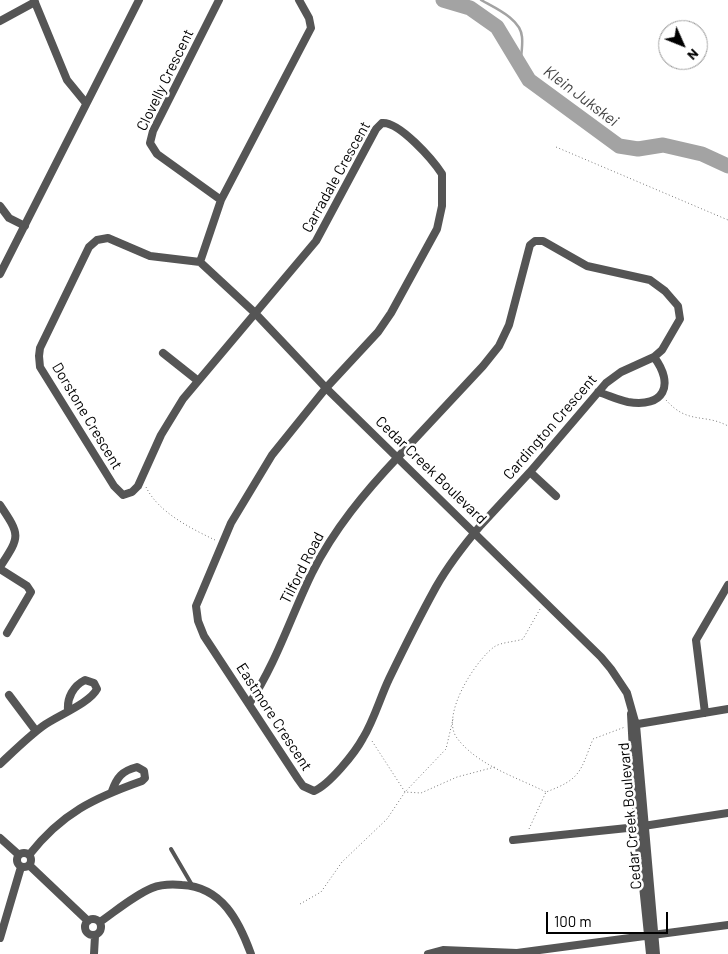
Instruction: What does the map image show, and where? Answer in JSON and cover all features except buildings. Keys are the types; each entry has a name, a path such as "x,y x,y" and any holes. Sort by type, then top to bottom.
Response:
{"street":[{"path":"0,274 138,0"},
{"name":"Clovelly Crescent","path":"219,0 153,131 150,143 157,154 221,200"},
{"path":"200,262 221,200 311,28 309,18 299,0"},
{"path":"0,21 34,1 66,80 85,102"},
{"name":"Carradale Crescent","path":"254,312 305,256 316,241 376,129 385,122 396,126 442,174 443,186 440,220 385,324 326,388"},
{"path":"0,206 9,218 25,226"},
{"name":"Dorstone Crescent","path":"200,262 150,256 115,240 97,240 89,247 40,348 39,362 43,372 114,486 126,495 136,489 172,415 254,312"},
{"name":"Cardington Crescent","path":"398,457 483,366 499,346 509,325 527,251 535,242 543,241 587,266 641,277 665,291 678,306 680,319 671,337 654,356 621,372 598,392 530,472 474,532"},
{"name":"Cedar Creek Boulevard","path":"200,262 254,312 326,388 544,600 601,657 620,681 631,707 633,725 651,936 650,954"},
{"path":"163,353 198,380"},
{"path":"598,392 628,402 651,400 662,395 665,390 666,379 654,356"},
{"name":"Eastmore Crescent","path":"326,388 264,466 244,500 222,543 200,594 197,612 204,636 298,779 308,789 314,791 325,784 357,747 435,588 454,556 474,532"},
{"name":"Tilford Road","path":"249,704 266,674 329,543 349,513 398,457"},
{"path":"530,472 556,496"},
{"path":"0,505 15,529 15,543 0,568 27,586 31,592 7,632"},
{"path":"705,713 696,640 728,585"},
{"path":"9,695 36,731"},
{"path":"633,725 728,709"},
{"path":"0,764 36,731 68,710"},
{"path":"29,854 48,833 72,813 112,791"},
{"path":"514,840 641,826 728,812"},
{"path":"0,838 19,855"},
{"path":"29,854 24,852 19,855 17,863 25,866 88,921"},
{"path":"0,938 25,866 31,860 29,854"},
{"path":"100,922 150,889 169,884 192,886 217,898 229,909 237,920 252,954"},
{"path":"88,921 94,919 100,922"},
{"path":"88,921 85,930 89,935 95,936 100,932 100,922"},
{"path":"428,954 443,950 517,953 728,925"},
{"path":"94,954 95,936"},
{"name":"Cedar Creek Boulevard","path":"651,936 656,954"}],"lane":[{"path":"172,849 192,886"}],"path":[{"path":"556,147 728,220"},
{"path":"662,395 674,409 688,417 720,422 728,426"},
{"path":"142,477 156,502 197,531 222,543"},
{"path":"300,904 321,892 342,862 387,818 405,792 446,749 461,690 479,663 495,646 523,640 544,600"},
{"path":"453,718 456,737 475,756 546,792"},
{"path":"524,839 546,792 568,784 580,772 592,739 633,725"},
{"path":"366,732 405,792"},
{"path":"405,792 421,793 457,777 496,767"}],"waterway":[{"name":"Klein Jukskei","path":"443,0 470,8 497,27 529,80 619,146 638,149 663,145 702,154 728,166"},
{"path":"481,0 512,19 521,31 520,66"}]}
